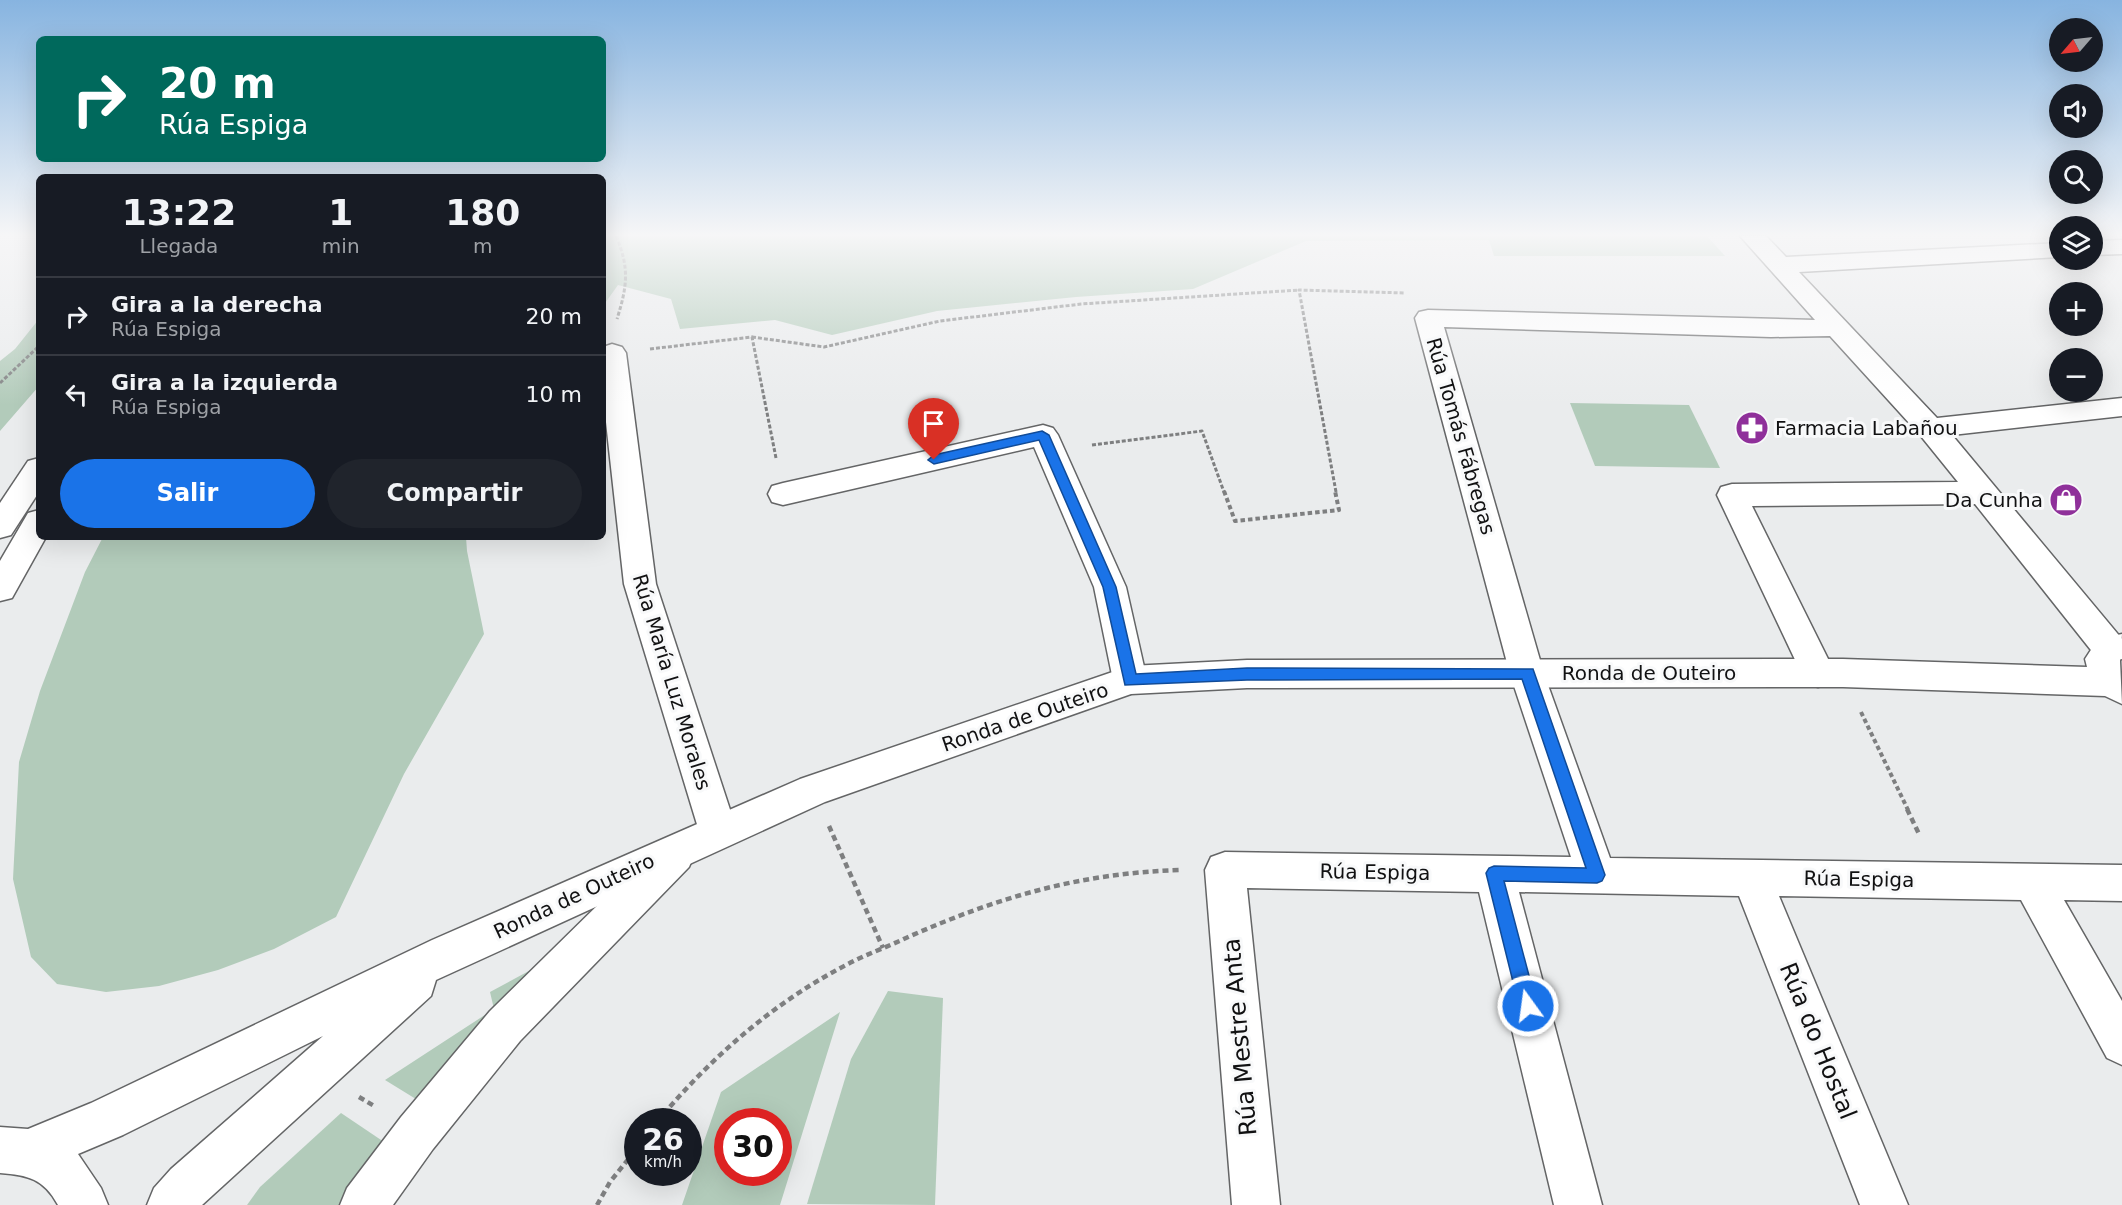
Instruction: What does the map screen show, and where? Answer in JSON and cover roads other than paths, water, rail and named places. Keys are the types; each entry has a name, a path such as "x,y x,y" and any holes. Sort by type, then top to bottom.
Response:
{"street":[{"path":"1806,292 1930,428 2117,667"},
{"name":"Rúa Tomás Fábregas","path":"1527,674 1428,318 1771,330 1839,328"},
{"name":"Rúa María Luz Morales","path":"612,353 640,584 700,839"},
{"path":"1930,428 2122,407"},
{"path":"783,494 1042,435 1110,587 1130,680"},
{"path":"0,527 36,473"},
{"path":"1830,673 1732,495 1983,493"},
{"path":"0,589 36,526"},
{"name":"Ronda de Outeiro","path":"14,1151 107,1119 447,954 813,790 1130,680 1247,674 1830,673 2117,667"},
{"path":"1527,674 1597,875"},
{"path":"364,1205 417,1133 505,1026 700,839"},
{"name":"Rúa Espiga","path":"1224,870 2122,883"},
{"name":"Rúa Mestre Anta","path":"1224,870 1256,1205"},
{"path":"1494,873 1578,1205"},
{"name":"Rúa do Hostal","path":"1751,877 1884,1205"},
{"path":"2032,882 2122,1043"},
{"name":"Ronda de Outeiro","path":"171,1205 188,1186 447,954"},
{"path":"14,1151 64,1172 84,1205"}],"place":[{"name":"Farmacia Labañou","path":"1752,428"},
{"name":"Da Cunha","path":"2066,500"}]}
